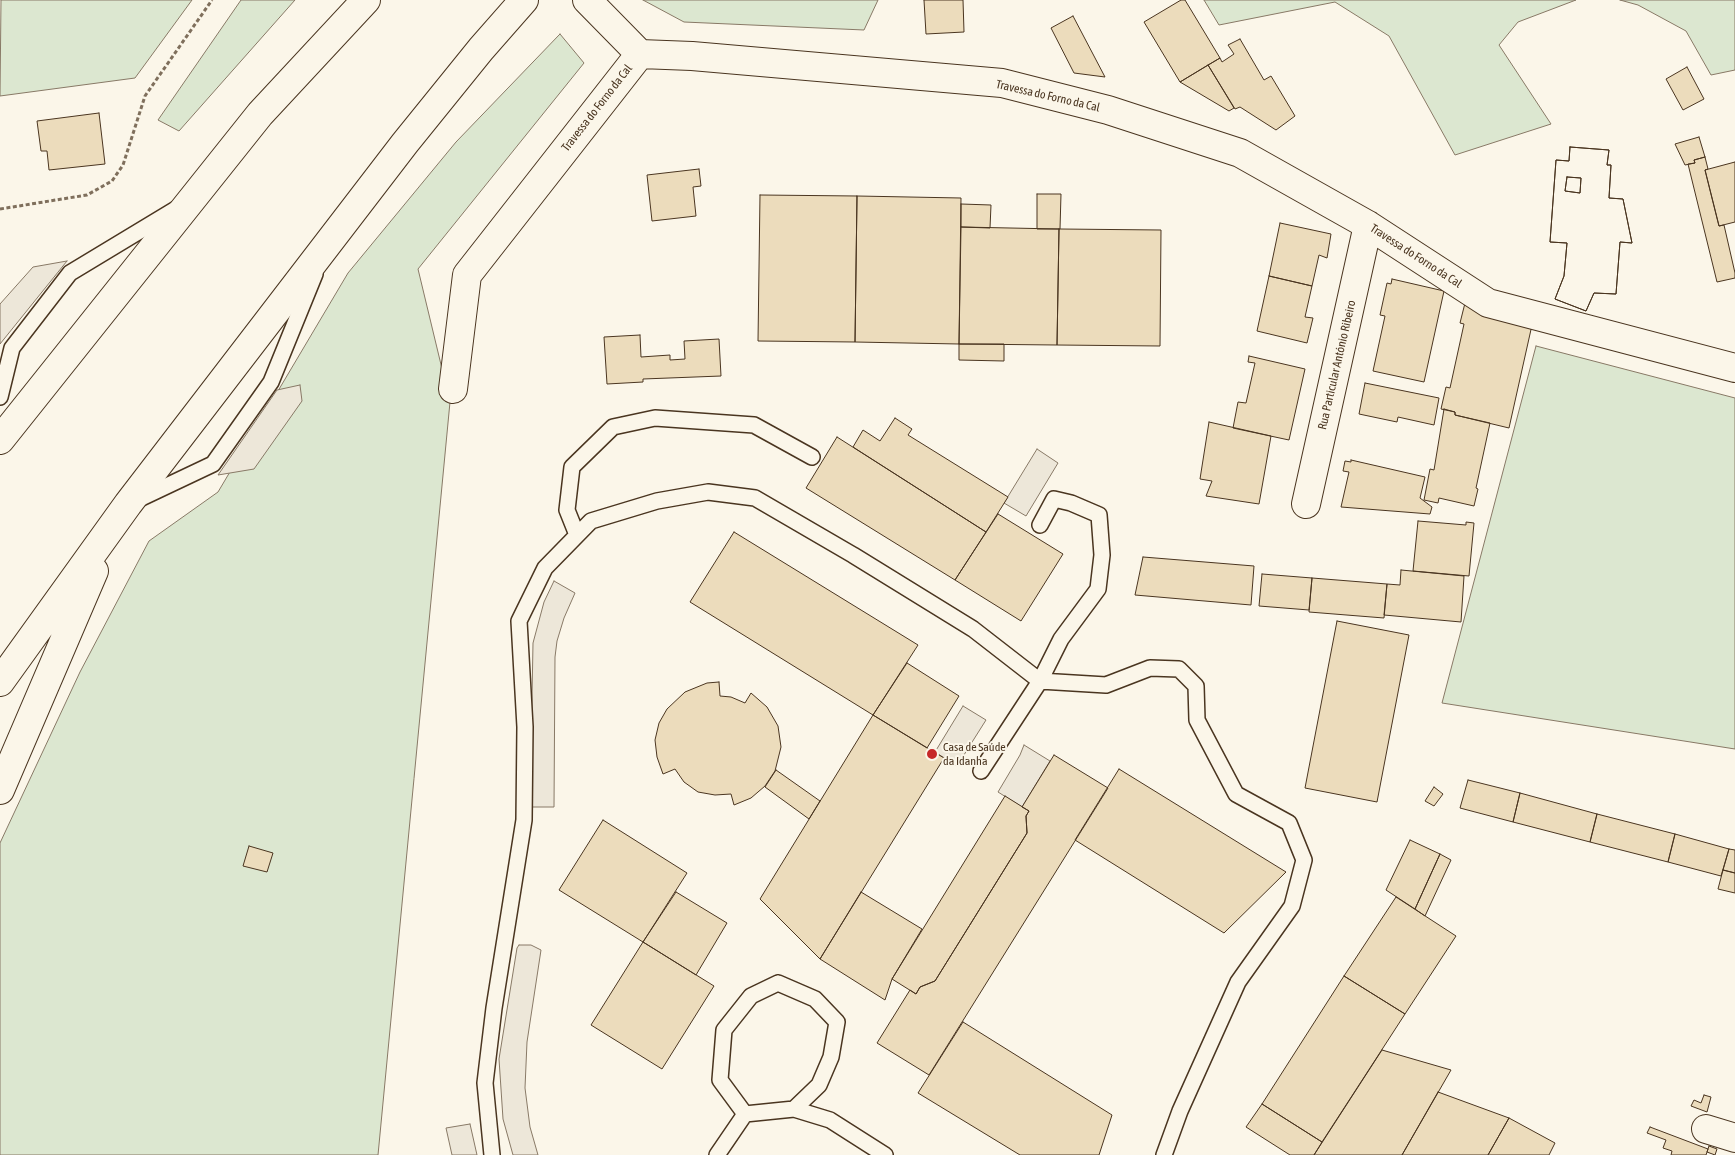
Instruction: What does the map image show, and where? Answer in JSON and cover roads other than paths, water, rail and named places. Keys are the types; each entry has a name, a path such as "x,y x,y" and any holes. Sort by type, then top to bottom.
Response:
{"main road":[{"path":"0,440 188,201 260,114 366,0"},
{"path":"0,682 121,514 405,143 480,49 524,0"},
{"path":"587,0 640,54"},
{"name":"Travessa do Forno da Cal","path":"453,389 467,276 640,54 692,56 1002,83 1108,110 1240,153 1368,225 1488,303 1735,368"},
{"name":"Rua Particular António Ribeiro","path":"1306,504 1368,225"},
{"path":"0,790 121,514"},
{"path":"1706,1129 1735,1138"}],"lane":[{"path":"0,397 12,348 70,273 188,201"},
{"path":"121,514 213,464 272,382 327,245"},
{"path":"577,535 567,510 572,467 613,427 655,418 754,425 812,457"},
{"path":"492,1155 486,1083 494,1008 524,820 525,727 519,621 544,568 591,521 657,501 708,492 755,498 853,555 973,629 1040,681 1106,685 1150,668 1179,668 1196,686 1197,720 1236,794 1289,823 1304,860 1292,906 1238,982 1180,1111 1164,1155"},
{"path":"981,771 1040,681 1061,639 1098,589 1102,555 1099,515 1071,503 1054,500 1040,525"},
{"path":"744,1114 720,1080 724,1030 751,996 778,984 815,999 836,1022 831,1057 819,1085 794,1109"},
{"path":"744,1114 794,1109 830,1120 886,1155"},
{"path":"717,1155 744,1114"}],"place":[{"name":"Casa de Saúde da Idanha","path":"932,754"}]}
